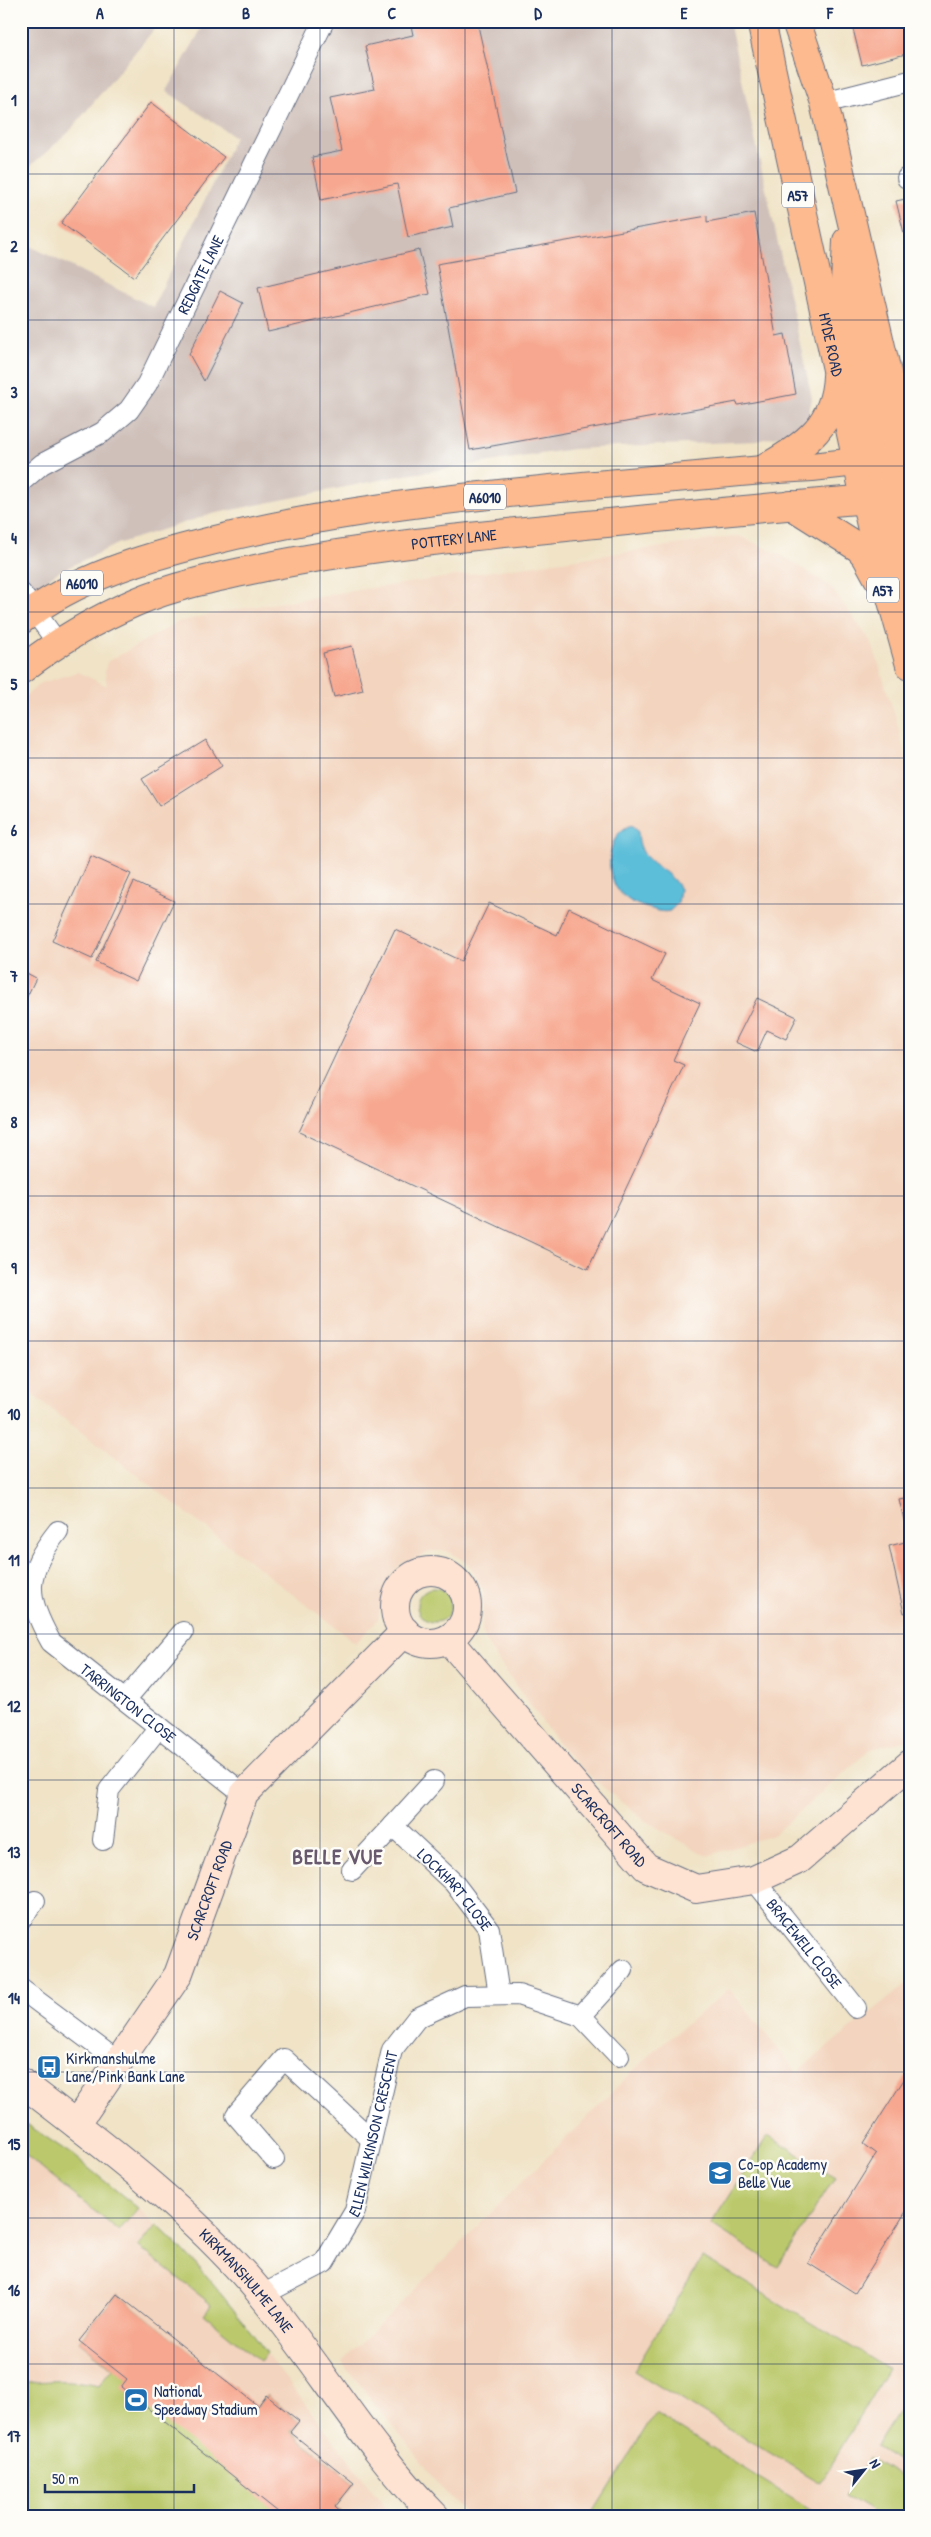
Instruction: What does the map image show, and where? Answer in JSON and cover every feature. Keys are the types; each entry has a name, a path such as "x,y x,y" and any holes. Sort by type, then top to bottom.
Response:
{"highway":[{"name":"HYDE ROAD","path":"761,21 837,369 893,461"},
{"name":"HYDE ROAD","path":"796,21 824,102 849,202 879,345 893,461 889,498 872,530 907,653"},
{"name":"A57","path":"849,202 845,283 893,461 896,466 891,480 889,498 910,583"},
{"name":"A57","path":"879,345 898,385 910,401"},
{"path":"762,470 791,454 819,430 833,401 837,369"},
{"name":"A6010","path":"25,608 48,600 117,567 226,537 323,516 412,504 762,470 893,461"},
{"name":"POTTERY LANE","path":"21,670 57,642 137,602 190,585 313,557 460,538 791,505 889,498"},
{"name":"A57","path":"791,505 831,528 866,556 882,587 907,653"}],"street":[{"name":"REDGATE LANE","path":"21,482 42,464 104,432 129,410 146,384 324,21"},
{"path":"824,102 910,81"},
{"path":"25,608 57,642"},
{"name":"TARRINGTON CLOSE","path":"58,1530 40,1554 27,1597 51,1642 244,1794"},
{"path":"432,1572 454,1579 466,1599 467,1611 464,1622 458,1632 448,1639 437,1643 425,1643 414,1639 398,1622 397,1598 402,1587 420,1573 432,1572"},
{"name":"SCARCROFT ROAD","path":"76,2124 120,2063 178,1975 244,1794 405,1631"},
{"path":"125,1700 183,1632"},
{"name":"SCARCROFT ROAD","path":"448,1639 646,1867 696,1889 754,1880 800,1859 910,1764"},
{"path":"102,1840 108,1790 159,1727"},
{"path":"352,1870 434,1781"},
{"name":"LOCKHART CLOSE","path":"393,1826 454,1884 489,1929 499,1995"},
{"name":"BRACEWELL CLOSE","path":"754,1880 856,2008"},
{"path":"21,1919 35,1901"},
{"path":"582,2016 623,1970"},
{"path":"21,1989 120,2063"},
{"name":"ELLEN WILKINSON CRESCENT","path":"262,2295 324,2262 355,2211 392,2050 417,2018 465,1996 518,1995 582,2016 619,2056"},
{"path":"274,2159 236,2115 284,2059 371,2139"},
{"name":"KIRKMANSHULME LANE","path":"21,2082 76,2124 202,2229 262,2295 390,2464 435,2516"}],"shaded area":[{"path":"21,21 161,21 68,133 21,174"},
{"path":"206,21 729,21 812,398 808,417 795,432 756,441 573,449 400,476 212,514 120,543 58,572 21,598 21,248 24,243 153,307 235,137 166,91"},
{"path":"739,536 783,556 830,586 872,643 896,719 910,777 910,1740 871,1749 773,1835 707,1856 644,1820 593,1779 563,1750 492,1652 482,1632 483,1590 470,1566 459,1557 446,1551 432,1551 400,1565 392,1573 384,1588 378,1619 356,1643 21,1386 21,700 41,683 78,672 107,686 105,671 107,662 178,622 227,611 352,591"},
{"name":"Co-op Academy Belle Vue","path":"910,1981 910,2516 467,2516 445,2492 342,2362 651,2053 729,1989 797,2072"},
{"path":"21,2120 71,2154 138,2208 196,2263 392,2516 21,2516"}],"green space":[{"path":"434,1588 441,1589 446,1593 450,1598 450,1612 446,1617 441,1621 434,1622 427,1621 422,1617 418,1612 417,1605 418,1598 422,1593 427,1589"},
{"path":"22,2121 71,2154 138,2208 119,2231 21,2152"},
{"path":"768,2135 835,2177 778,2267 711,2224"},
{"path":"157,2225 201,2271 267,2353 260,2361 204,2315 212,2305 138,2246"},
{"path":"703,2257 888,2369 820,2483 634,2371"},
{"name":"National Speedway Stadium","path":"117,2294 257,2406 266,2395 299,2421 291,2432 354,2483 335,2507 345,2516 21,2516 21,2384 60,2381 99,2385 112,2368 79,2341"},
{"path":"900,2409 910,2415 910,2468 876,2447"},
{"path":"655,2413 820,2516 591,2516"},
{"path":"869,2458 910,2483 910,2516 877,2516 845,2496"}],"water":[{"path":"632,825 638,830 639,842 647,858 674,880 680,889 678,903 670,911 659,911 635,904 621,894 614,882 611,873 610,853 617,836 624,829"}],"building":[{"path":"410,21 477,21 515,193 449,208 453,227 408,237 397,184 321,200 312,157 342,151 330,98 375,89 365,46 413,35"},
{"path":"851,21 910,21 910,53 862,65"},
{"path":"151,102 224,157 134,277 61,223"},
{"path":"910,198 910,231 904,233 896,201"},
{"path":"754,213 776,336 785,334 796,394 738,405 737,402 470,450 437,264 707,216 707,222"},
{"path":"419,250 430,294 268,332 258,288"},
{"path":"220,291 243,303 204,381 189,354"},
{"path":"352,646 363,690 334,697 323,653"},
{"path":"206,740 222,766 159,806 142,779"},
{"path":"91,856 131,874 92,959 52,941"},
{"path":"134,882 174,901 136,981 96,962"},
{"path":"489,903 557,935 569,908 665,954 652,980 700,1003 673,1060 684,1065 588,1269 299,1132 395,929 461,961"},
{"path":"21,970 36,978 21,1009"},
{"path":"757,998 797,1017 786,1039 767,1030 757,1052 735,1042"},
{"path":"910,1497 910,1611 904,1613 889,1546 909,1541 899,1499"},
{"path":"910,2070 910,2205 855,2293 808,2263 876,2154 863,2144"},
{"path":"117,2294 258,2406 266,2395 299,2421 290,2432 354,2483 335,2507 345,2516 283,2516 121,2387 127,2379 79,2341"}],"place":[{"name":"Kirkmanshulme Lane/Pink Bank Lane","path":"49,2067"},
{"name":"Co-op Academy Belle Vue","path":"720,2173"},
{"name":"National Speedway Stadium","path":"136,2400"}],"district":[{"name":"BELLE VUE","path":"338,1856"}]}
